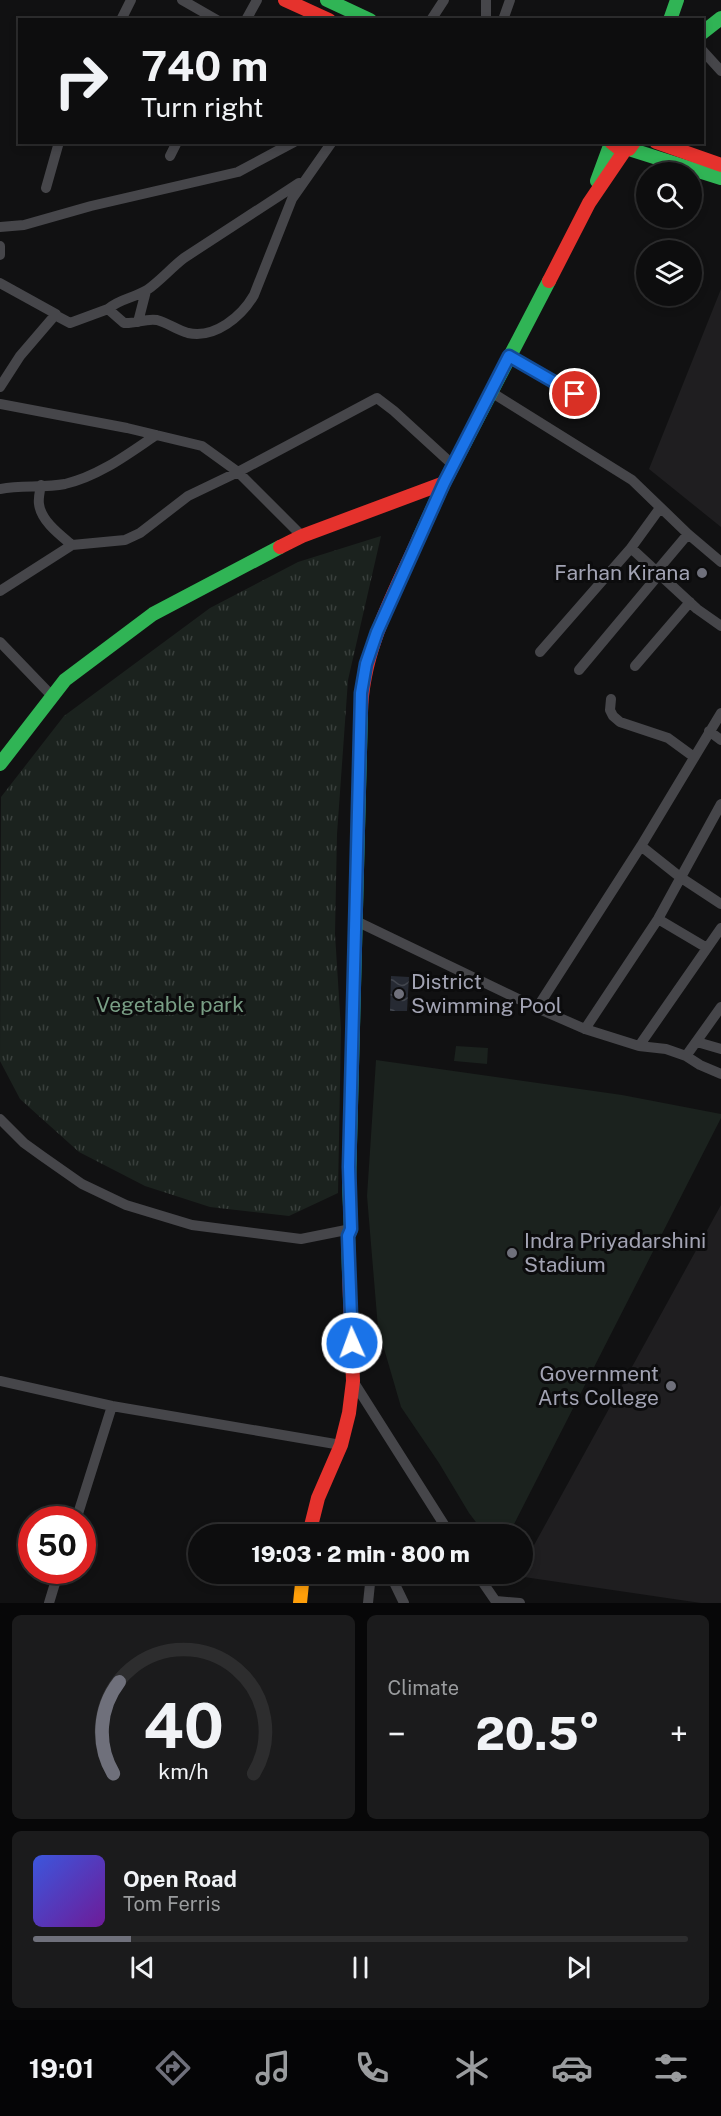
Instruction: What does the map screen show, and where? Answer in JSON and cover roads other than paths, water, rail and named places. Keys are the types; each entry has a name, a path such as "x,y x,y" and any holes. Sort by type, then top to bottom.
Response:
{"main road":[{"path":"285,0 325,18"},
{"path":"671,18 677,0"},
{"path":"335,1 366,18"},
{"path":"704,31 721,18"},
{"path":"312,1524 318,1498 341,1445 349,1413 353,1381 348,1236 351,1229 349,1184 361,693 366,664 377,632 444,483 588,204 611,144"},
{"path":"612,144 617,149 629,147 721,178"},
{"path":"662,144 721,165"},
{"path":"588,204 629,147"},
{"path":"0,764 65,680 153,614 302,536 444,483"},
{"path":"300,1603 302,1584"}],"street":[{"path":"122,18 131,0"},
{"path":"182,0 213,18"},
{"path":"247,18 257,0"},
{"path":"432,18 444,0"},
{"path":"486,0 486,18"},
{"path":"503,18 510,0"},
{"path":"193,18 197,9"},
{"path":"704,52 721,71"},
{"path":"46,188 58,144"},
{"path":"170,156 176,144"},
{"path":"0,227 24,225 91,206 238,172 290,144"},
{"path":"108,309 124,323 154,320 194,334 216,329 229,322 246,307 254,295 292,199 331,144"},
{"path":"0,283 70,323 108,309 120,300 146,291 184,258 305,179"},
{"path":"0,246 0,255"},
{"path":"138,322 146,291"},
{"path":"142,304 154,320"},
{"path":"0,387 20,356 55,315"},
{"path":"509,356 575,394"},
{"path":"491,392 632,480 721,562"},
{"path":"0,591 72,545 125,540 140,533 188,496 377,398 453,465"},
{"path":"0,404 63,414 202,446 238,472 302,536"},
{"path":"0,489 64,484 97,472 156,435"},
{"path":"41,485 39,503 41,513 50,525 72,545"},
{"path":"540,652 631,548 660,508"},
{"path":"579,670 656,578 656,572 688,534"},
{"path":"631,548 690,602 721,626"},
{"path":"635,666 690,602"},
{"path":"0,642 51,696"},
{"path":"611,699 610,710 620,722 668,738 694,757"},
{"path":"537,1008 641,846 721,713"},
{"path":"709,731 721,740"},
{"path":"585,1029 658,919 721,804"},
{"path":"641,846 680,878 721,904"},
{"path":"658,919 707,948"},
{"path":"356,921 585,1029 639,1046 666,1049 686,1056 721,1074"},
{"path":"639,1046 721,928"},
{"path":"686,1056 721,1007"},
{"path":"696,1042 721,1049"},
{"path":"0,1119 24,1143 82,1184 126,1205 192,1225 301,1239 351,1229"},
{"path":"0,1381 112,1406 341,1445"},
{"path":"353,1381 444,1524"},
{"path":"80,1506 112,1406"},
{"path":"49,1603 55,1584"},
{"path":"368,1603 370,1584"},
{"path":"395,1584 405,1603"},
{"path":"484,1584 496,1602 520,1603"}],"water":[{"name":"District Swimming Pool","path":"391,976 409,977 407,1011 390,1011"}],"place":[{"name":"Farhan Kirana","path":"702,573"},
{"name":"District Swimming Pool","path":"399,994"},
{"name":"Indra Priyadarshini Stadium","path":"512,1253"},
{"name":"Government Arts College","path":"671,1386"}],"park label":[{"name":"Vegetable park","path":"170,1005"}]}
